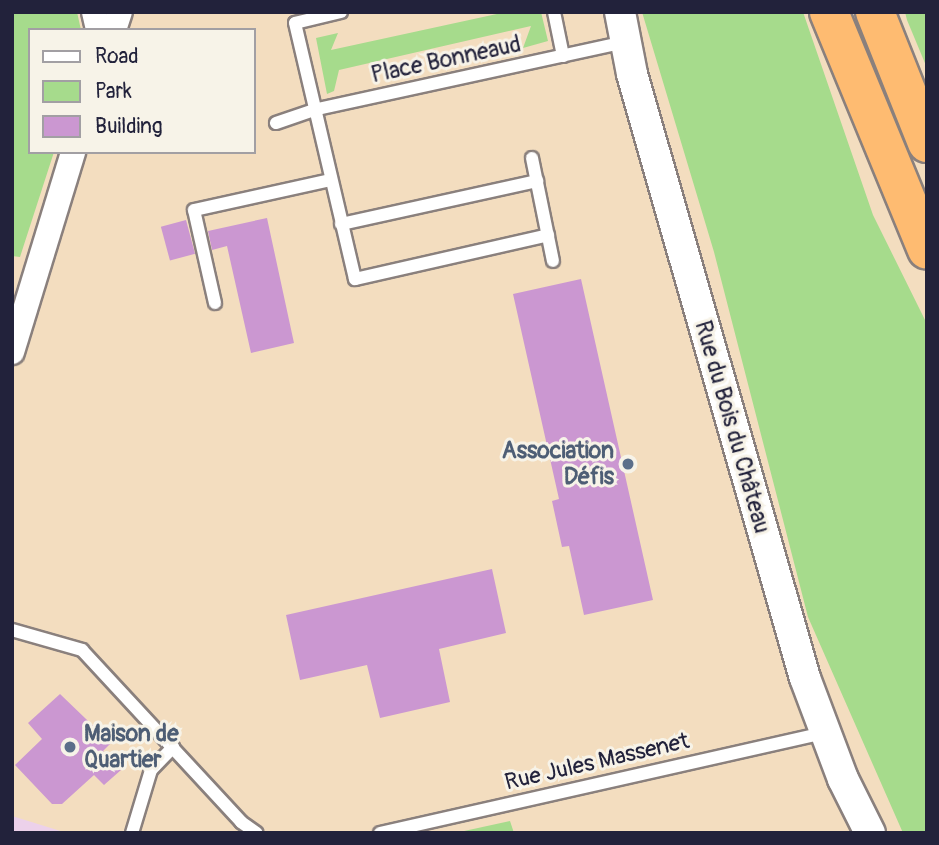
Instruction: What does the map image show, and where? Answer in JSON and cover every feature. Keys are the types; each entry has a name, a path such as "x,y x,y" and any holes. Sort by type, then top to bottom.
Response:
{"highway":[{"path":"829,12 927,250"},
{"path":"875,12 927,143"}],"street":[{"name":"Rue du Bois du Château","path":"620,12 706,337 823,733 870,833"},
{"path":"12,352 72,154"}],"lane":[{"path":"341,12 295,23 313,110 355,279 548,235"},
{"path":"554,12 563,56"},
{"name":"Place Bonneaud","path":"276,124 313,110 626,42"},
{"path":"532,158 553,261"},
{"path":"215,303 194,210 330,180"},
{"path":"341,224 537,181"},
{"path":"12,630 82,650 241,822 257,833"},
{"name":"Rue Jules Massenet","path":"380,833 823,733"},
{"path":"132,833 151,770 173,747"}],"shaded area":[{"path":"12,816 67,833 12,833"}],"green space":[{"path":"12,12 77,12 81,28 28,28 28,154 53,154 20,257 12,256"},
{"path":"506,12 541,12 548,41 523,48 531,26 339,70 334,91 327,94 316,38 338,33 331,50"},
{"path":"642,12 803,12 873,215 927,324 927,833 903,833 808,617 714,252"},
{"path":"905,12 927,12 927,68 907,20"},
{"path":"510,821 514,833 455,833"}],"building":[{"path":"267,218 294,343 251,353 227,246 212,250 208,231"},
{"path":"186,220 195,254 170,261 161,227"},
{"path":"581,279 653,600 584,615 569,546 562,547 552,501 559,499 513,294"},
{"path":"492,569 506,633 439,649 450,702 380,718 367,665 300,680 286,615"},
{"name":"Maison de Quartier","path":"60,694 111,743 103,751 121,770 104,785 94,775 62,804 52,804 15,765 42,739 28,723"}],"place":[{"name":"Association Défis","path":"628,464"},
{"name":"Maison de Quartier","path":"70,747"}]}
